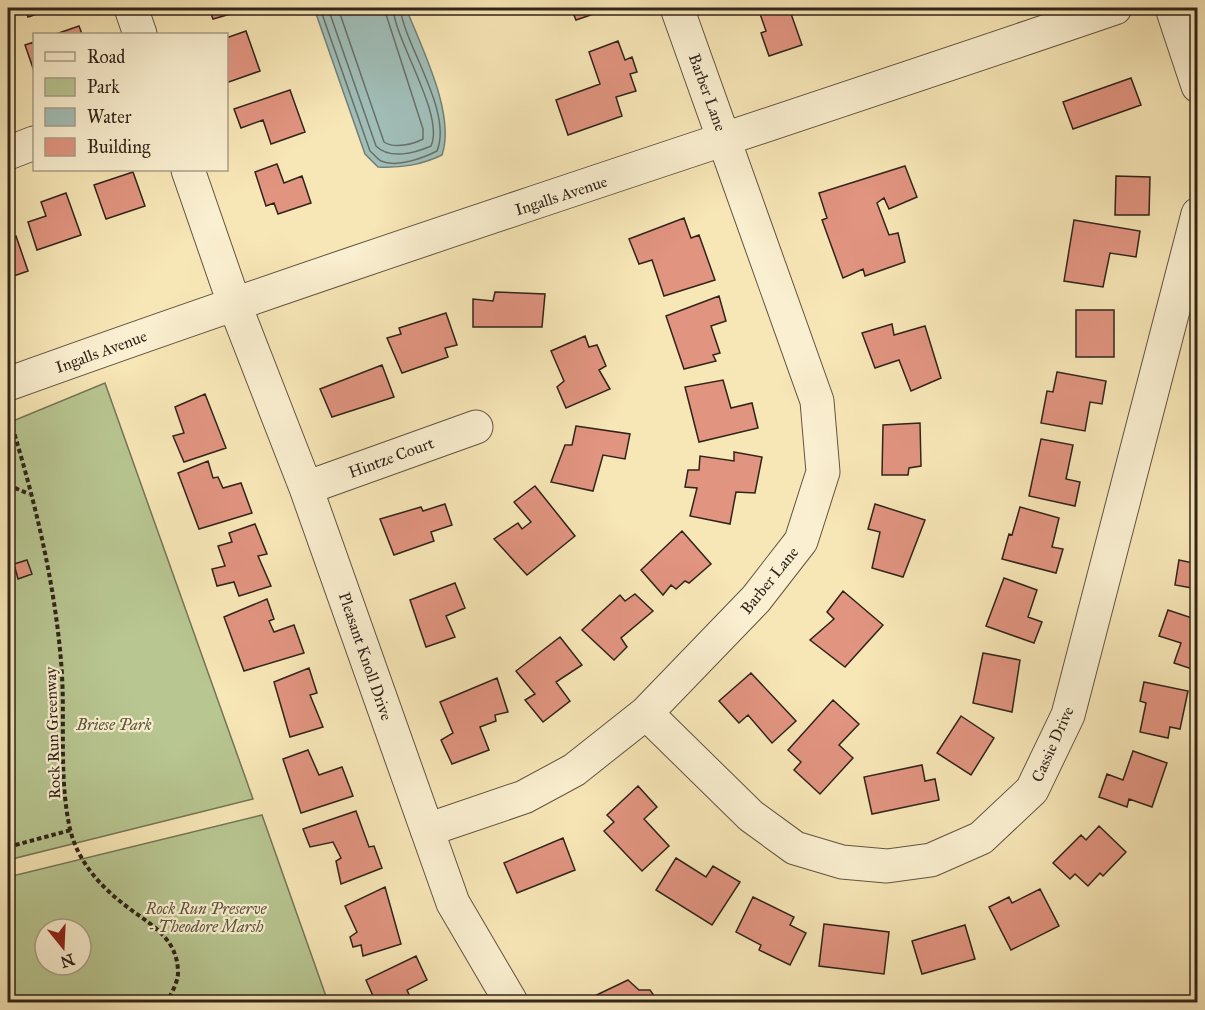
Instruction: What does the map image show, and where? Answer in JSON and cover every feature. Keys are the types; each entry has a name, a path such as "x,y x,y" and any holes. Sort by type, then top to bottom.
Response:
{"street":[{"path":"131,8 140,33"},
{"name":"Barber Lane","path":"427,830 524,797 574,770 646,713 756,599 801,541 823,472 817,401 677,8"},
{"name":"Ingalls Avenue","path":"8,384 234,303 726,141 1115,8"},
{"path":"1172,8 1197,86"},
{"path":"8,153 33,143"},
{"name":"Pleasant Knoll Drive","path":"188,171 234,303 306,488 453,903 511,1002"},
{"name":"Cassie Drive","path":"646,713 751,816 795,848 842,862 887,866 931,860 981,838 1032,790 1068,715 1197,214"},
{"name":"Hintze Court","path":"306,488 476,427"}],"path":[{"name":"Rock Run Greenway","path":"8,413 46,560 58,628 71,830 86,867 120,902 167,938 176,953 178,975 167,1002"},
{"path":"8,484 30,494"},
{"path":"8,847 71,830"}],"green space":[{"name":"Briese Park","path":"105,383 253,799 8,860 8,423"},
{"name":"Rock Run Preserve - Theodore Marsh","path":"262,815 328,1002 8,1002 8,877"}],"water":[{"path":"314,8 406,8 428,61 441,101 445,139 442,155 403,166 378,167 365,154"}],"building":[{"path":"25,8 55,8 28,17"},
{"path":"209,8 243,8 244,10 213,19"},
{"path":"571,8 611,8 576,20"},
{"path":"758,8 789,8 802,45 769,56 761,33 766,31"},
{"path":"79,26 82,33 59,33"},
{"path":"246,31 260,71 228,82 228,37"},
{"path":"618,41 625,60 632,57 637,72 630,74 636,91 616,97 622,116 568,135 556,100 600,84 589,52"},
{"path":"33,42 33,68 25,45"},
{"path":"1131,78 1141,105 1073,129 1063,102"},
{"path":"290,90 305,132 271,144 263,120 241,128 234,109"},
{"path":"277,164 284,183 302,176 311,203 278,214 274,203 266,206 255,172"},
{"path":"905,166 917,197 889,209 884,198 877,203 889,235 898,233 905,262 865,276 863,269 843,278 822,220 827,218 819,193"},
{"path":"133,172 145,206 106,219 94,185"},
{"path":"1116,176 1150,177 1149,215 1115,215"},
{"path":"66,193 81,235 37,250 28,222 46,216 41,202"},
{"path":"684,218 691,238 699,235 715,280 664,296 652,260 639,264 629,239"},
{"path":"1074,220 1140,231 1136,257 1110,253 1103,287 1064,281"},
{"path":"16,236 28,271 8,278 8,240"},
{"path":"495,292 545,294 542,327 473,327 473,299 493,301"},
{"path":"719,296 726,321 711,326 720,353 713,355 716,361 684,369 666,316"},
{"path":"1076,310 1114,310 1114,357 1076,357"},
{"path":"446,313 457,345 445,348 448,357 402,373 387,338 401,334 399,328"},
{"path":"892,324 894,335 925,326 941,378 911,391 899,360 875,368 862,333"},
{"path":"585,336 589,347 597,345 606,366 599,370 610,389 566,408 557,387 564,381 551,351"},
{"path":"382,365 394,397 332,417 320,389"},
{"path":"1057,372 1106,381 1102,404 1090,402 1085,431 1041,423 1047,391 1053,392"},
{"path":"723,380 731,408 752,403 758,428 699,442 685,387"},
{"path":"205,394 226,448 184,462 173,436 184,433 175,407"},
{"path":"920,423 921,466 909,468 908,475 882,475 883,425"},
{"path":"576,426 630,434 625,459 603,455 593,491 551,482 565,445 572,445"},
{"path":"1041,439 1073,445 1066,479 1080,482 1075,506 1029,496"},
{"path":"734,452 762,457 755,493 736,492 730,524 690,516 697,488 685,487 688,470 699,470 700,456 734,461"},
{"path":"208,461 213,478 218,477 223,488 241,483 252,513 199,529 178,473"},
{"path":"535,486 575,536 527,575 494,539 518,523 522,529 531,522 514,502"},
{"path":"445,504 452,525 431,532 434,541 394,555 380,519 421,507 423,511"},
{"path":"875,504 925,520 903,577 872,568 880,532 868,529"},
{"path":"1020,507 1059,518 1052,547 1063,549 1056,573 1002,559"},
{"path":"255,524 267,554 258,556 271,586 239,596 234,582 217,586 212,569 225,566 218,546 232,542 229,533"},
{"path":"682,531 711,564 689,583 685,581 676,589 671,585 663,595 641,570"},
{"path":"27,560 32,574 18,579 14,564"},
{"path":"1179,560 1198,564 1198,589 1175,585"},
{"path":"1004,578 1037,590 1028,617 1042,622 1034,643 986,626"},
{"path":"455,583 465,608 446,616 455,637 426,647 410,600"},
{"path":"843,591 883,625 845,667 810,640 834,619 827,612"},
{"path":"635,594 653,611 621,638 627,647 614,660 582,630 620,595 625,601"},
{"path":"267,599 274,619 269,621 274,632 294,625 304,653 244,671 224,617"},
{"path":"1168,610 1198,620 1198,671 1174,663 1181,643 1159,636"},
{"path":"560,637 582,665 556,682 570,701 543,722 525,700 535,694 516,671"},
{"path":"983,653 1020,660 1012,712 973,703"},
{"path":"309,668 317,693 310,695 323,727 290,737 274,682"},
{"path":"751,673 796,721 772,743 748,715 739,723 719,701"},
{"path":"497,678 508,712 495,715 496,721 480,727 489,750 452,764 441,740 453,733 440,702"},
{"path":"1144,682 1188,691 1180,729 1170,727 1168,738 1140,732 1146,703 1140,701"},
{"path":"833,700 859,724 839,745 853,758 820,794 794,770 801,762 788,750"},
{"path":"961,716 994,738 971,775 937,753"},
{"path":"308,750 319,775 342,767 353,796 301,813 283,759"},
{"path":"1133,751 1167,763 1152,807 1129,799 1127,807 1099,797 1107,774 1123,780"},
{"path":"922,765 925,781 935,779 939,800 872,814 864,777"},
{"path":"638,786 657,807 644,819 669,846 642,871 604,831 614,822 607,815"},
{"path":"356,811 369,847 374,846 382,868 341,884 336,861 341,858 333,842 310,847 303,829"},
{"path":"1099,826 1126,852 1103,876 1100,873 1088,886 1075,874 1070,879 1053,863 1081,835 1086,840"},
{"path":"563,838 575,870 517,893 504,863"},
{"path":"676,858 706,877 713,866 740,882 712,925 656,890"},
{"path":"385,887 401,944 363,956 361,945 353,947 350,937 357,932 345,906"},
{"path":"1040,889 1059,926 1011,950 989,907 1009,897 1012,903"},
{"path":"753,897 794,917 790,925 806,933 790,965 759,950 761,945 736,932"},
{"path":"824,924 889,932 884,974 819,966"},
{"path":"965,925 975,959 922,974 912,941"},
{"path":"416,956 427,980 407,990 412,1001 423,997 426,1002 366,1002 365,1000 373,996 366,980"},
{"path":"628,980 639,990 650,990 655,997 652,1002 582,1002"}]}
